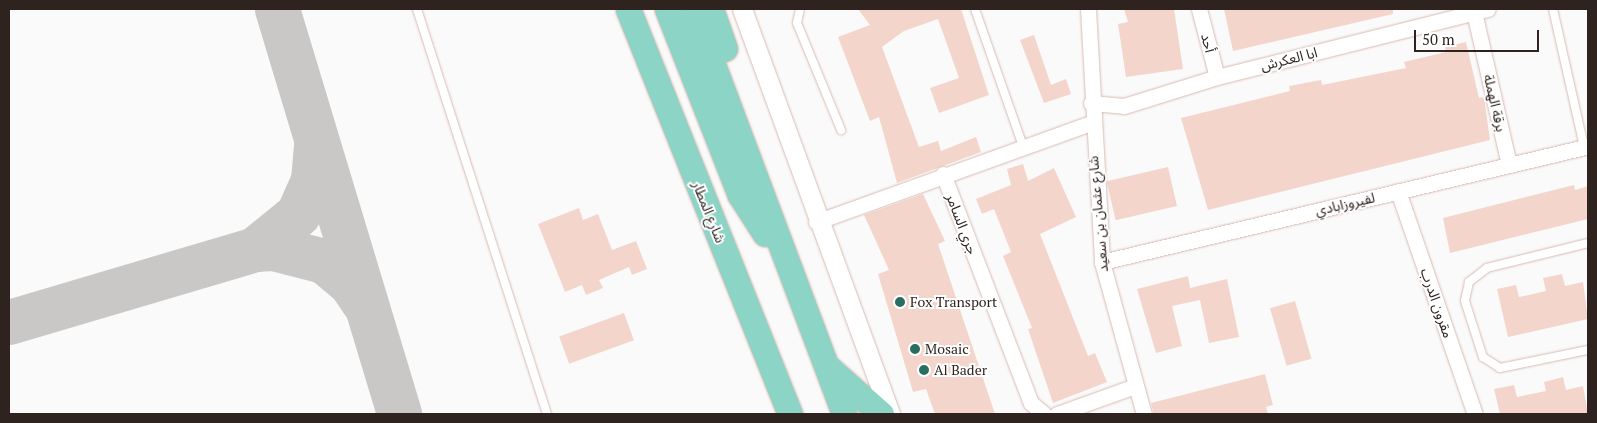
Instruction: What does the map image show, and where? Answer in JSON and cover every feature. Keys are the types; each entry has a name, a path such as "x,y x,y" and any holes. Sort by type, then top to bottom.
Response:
{"highway":[{"name":"شارع المطار","path":"628,9 790,414"},
{"path":"667,9 740,195 791,276"},
{"path":"692,9 791,276 828,367 844,414"},
{"path":"711,9 726,52 726,101"},
{"path":"828,367 881,414"}],"street":[{"path":"742,9 816,222 890,414"},
{"name":"شارع عثمان بن سعيد","path":"1088,9 1091,123 1102,262 1144,414"},
{"name":"أحد","path":"1199,9 1217,77"},
{"name":"ابا العكرش","path":"1091,103 1124,106 1217,77 1481,11"},
{"name":"برقة الهملة","path":"1481,11 1510,165"},
{"path":"816,222 943,174 1091,123"},
{"name":"لفيروزابادي","path":"1102,262 1586,146"},
{"name":"جري السامر","path":"943,174 1032,403 1044,414"},
{"name":"مقرون الدرب","path":"1398,191 1475,414"},
{"path":"1057,414 1135,386"}],"lane":[{"path":"418,9 547,414"},
{"path":"800,9 795,15 797,23 841,130"},
{"path":"975,9 1024,146"},
{"path":"1553,9 1586,146"},
{"path":"1588,243 1487,268 1469,282 1465,301 1483,357 1500,368 1588,350"}],"building":[{"path":"858,9 961,9 989,95 939,113 930,88 959,78 938,19 904,31 882,47 919,147 938,141 941,151 976,137 981,152 897,183 879,117 870,121 838,37 870,25"},
{"path":"1124,9 1174,9 1183,69 1126,77 1118,24 1128,22"},
{"path":"1224,9 1393,9 1393,14 1233,51"},
{"path":"1034,35 1051,85 1066,79 1071,94 1044,103 1020,40"},
{"path":"1466,42 1479,98 1484,97 1490,140 1208,210 1181,118 1290,91 1289,86 1321,80 1322,85 1406,68 1404,62 1446,52 1445,47"},
{"path":"1023,164 1028,181 1054,168 1076,217 1040,234 1088,356 1095,353 1107,382 1053,403 1028,329 1032,328 1003,256 1011,252 994,209 982,214 976,199 1011,185 1007,169"},
{"path":"1168,167 1177,206 1116,220 1107,181"},
{"path":"1574,185 1575,190 1588,186 1588,219 1450,253 1443,218"},
{"path":"923,194 945,241 938,244 995,414 935,414 926,389 913,392 878,274 889,270 864,215"},
{"path":"579,208 583,220 598,214 612,250 636,241 647,269 632,275 629,267 599,280 603,288 586,295 582,285 565,292 538,224"},
{"path":"1562,274 1565,286 1583,282 1588,319 1508,337 1497,289 1516,285 1519,297 1546,291 1543,278"},
{"path":"1188,276 1190,288 1227,279 1239,337 1209,343 1200,300 1172,306 1182,346 1156,353 1137,289"},
{"path":"1295,301 1312,359 1287,366 1270,308"},
{"path":"624,313 634,340 569,364 559,337"},
{"path":"1265,374 1273,405 1266,407 1268,414 1154,414 1151,403"},
{"path":"1563,377 1566,390 1583,386 1588,414 1500,414 1494,389 1514,385 1517,397 1546,391 1544,382"}],"taxiway":[{"path":"277,9 399,414"},
{"path":"255,249 298,214 313,180 316,145"},
{"path":"9,322 255,249 273,248 324,261 351,284 363,302"}],"place":[{"name":"Fox Transport","path":"900,302"},
{"name":"Mosaic","path":"915,349"},
{"name":"Al Bader","path":"924,370"}]}
